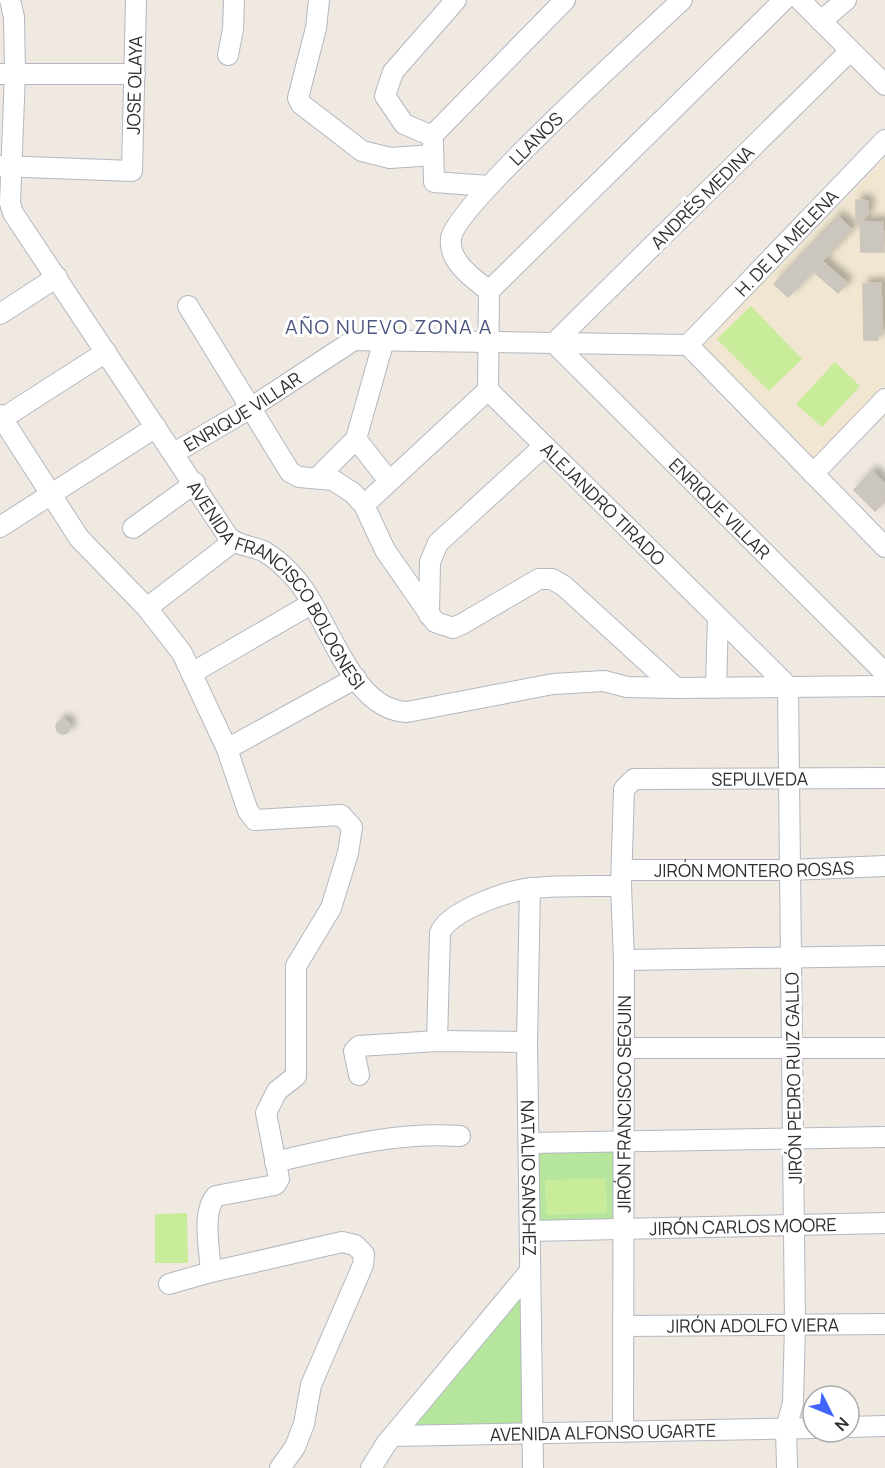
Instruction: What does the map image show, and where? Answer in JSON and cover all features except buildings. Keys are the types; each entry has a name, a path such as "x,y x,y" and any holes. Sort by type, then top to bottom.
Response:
{"street":[{"name":"JOSE OLAYA","path":"6,166 132,171 136,0"},
{"path":"228,55 233,29 234,0"},
{"path":"319,0 316,28 298,98 301,104 362,151 390,158 433,146 565,0"},
{"path":"433,146 404,124 385,96 393,72 456,0"},
{"path":"364,505 488,390 489,291 784,0"},
{"path":"800,0 885,85"},
{"path":"821,21 846,0"},
{"name":"LLANOS","path":"489,291 459,265 452,253 451,239 456,225 489,186 680,1"},
{"name":"AVENIDA FRANCISCO BOLOGNESI","path":"8,5 6,166 13,213 234,542 263,551 294,576 356,678 375,701 395,711 407,712 553,684 604,681 627,687 676,688 885,686"},
{"name":"ANDRÉS MEDINA","path":"554,343 850,51"},
{"path":"7,73 135,74"},
{"name":"H. DE LA MELENA","path":"688,345 885,140"},
{"path":"433,146 433,180 435,183 489,186"},
{"path":"0,314 57,277"},
{"path":"188,306 249,409 291,472 298,477 317,478 342,484 364,505 385,550 435,622 453,628 539,579 552,579 564,586 676,688"},
{"name":"ENRIQUE VILLAR","path":"174,453 249,409 354,340 688,345"},
{"path":"317,478 356,439 384,340"},
{"name":"ENRIQUE VILLAR","path":"554,343 885,673"},
{"path":"688,345 813,474 881,536"},
{"path":"105,352 1,418 79,538 165,629 192,673 227,749 248,811 255,820 341,815 352,827 348,853 331,908 296,966 298,1069 296,1076 277,1091 266,1113 279,1179 275,1185 216,1196 211,1202 208,1232 211,1272"},
{"name":"ALEJANDRO TIRADO","path":"488,390 543,447 788,686"},
{"path":"813,474 885,399"},
{"path":"0,527 156,427"},
{"path":"356,439 389,480"},
{"path":"429,615 430,562 438,543 543,447"},
{"path":"133,528 195,483"},
{"path":"147,608 234,542"},
{"path":"192,673 311,604"},
{"path":"717,687 718,617"},
{"path":"227,749 356,678"},
{"name":"JIRÓN PEDRO RUIZ GALLO","path":"787,1468 786,1428 793,1403 795,1324 788,686"},
{"name":"SEPULVEDA","path":"634,779 885,778"},
{"name":"JIRÓN FRANCISCO SEGUIN","path":"623,1432 624,960 622,878 624,789 634,779"},
{"name":"JIRÓN MONTERO ROSAS","path":"437,1041 443,927 456,915 530,888 622,878 885,866"},
{"name":"NATALIO SANCHEZ","path":"530,888 527,1042 533,1468"},
{"path":"624,960 885,956"},
{"path":"359,1075 354,1051 359,1046 437,1041 527,1042"},
{"path":"624,1048 885,1048"},
{"path":"275,1162 371,1141 430,1134 460,1136"},
{"path":"529,1143 885,1137"},
{"name":"JIRÓN CARLOS MOORE","path":"530,1231 885,1222"},
{"path":"169,1284 342,1242 355,1245 364,1254 363,1265 311,1385 304,1424 295,1447 280,1468"},
{"path":"370,1468 390,1440 530,1271"},
{"name":"JIRÓN ADOLFO VIERA","path":"623,1326 885,1324"},
{"path":"861,1427 885,1426"},
{"name":"AVENIDA ALFONSO UGARTE","path":"390,1440 532,1433 801,1428"},
{"path":"387,1468 390,1440"}],"shaded area":[{"path":"885,159 885,388 815,464 699,346"}],"green space":[{"path":"751,306 802,359 769,391 717,339"},
{"path":"835,362 860,386 822,427 796,404"},
{"path":"535,1149 617,1149 616,1222 535,1222"},
{"path":"606,1178 607,1213 546,1215 545,1180"},
{"path":"187,1213 188,1263 155,1263 155,1214"},
{"path":"520,1295 524,1424 410,1426"}],"district":[{"name":"AÑO NUEVO ZONA A","path":"389,326"}]}
